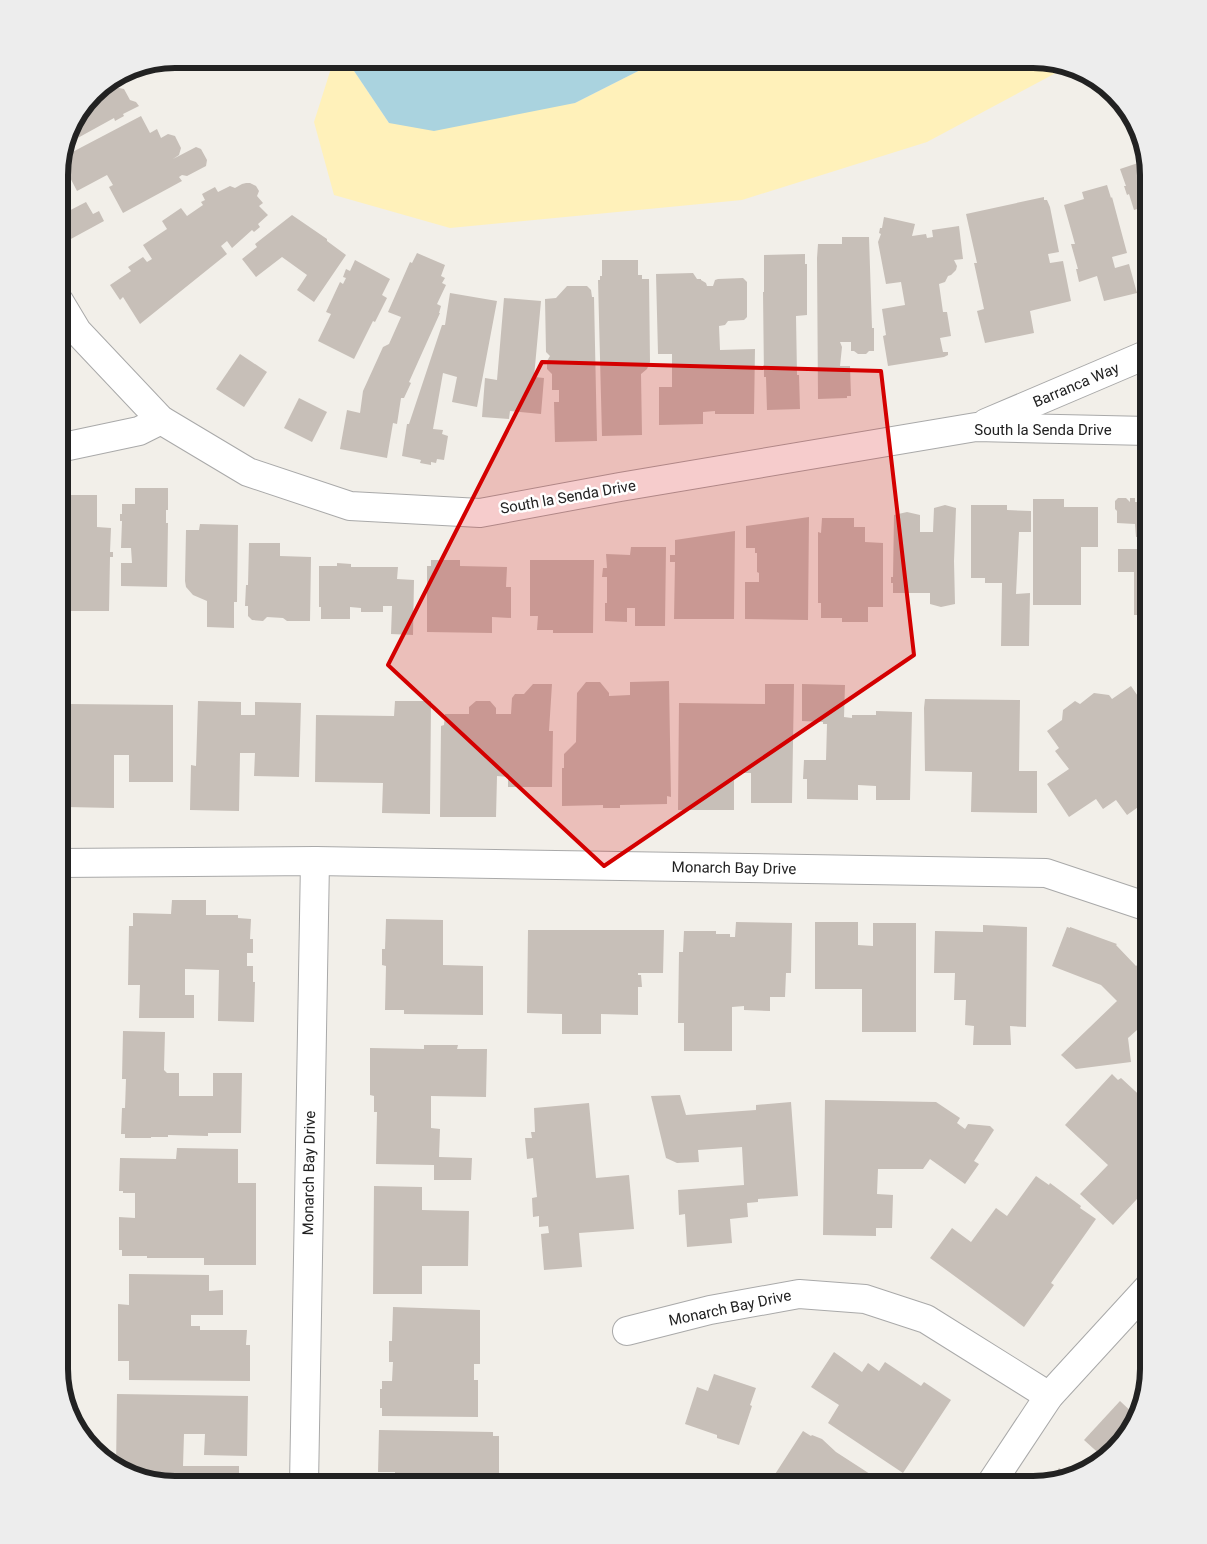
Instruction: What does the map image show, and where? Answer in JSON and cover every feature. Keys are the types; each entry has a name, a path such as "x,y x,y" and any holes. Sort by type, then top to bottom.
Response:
{"street":[{"name":"South la Senda Drive","path":"68,316 77,331 161,420 248,472 350,506 480,513 620,487 976,427 1140,431"},
{"name":"Barranca Way","path":"976,427 1140,357"},
{"path":"68,446 139,431 161,420"},
{"name":"Monarch Bay Drive","path":"304,1476 315,861"},
{"name":"Monarch Bay Drive","path":"68,863 315,861 1046,874 1140,903"},
{"name":"Monarch Bay Drive","path":"627,1331 710,1310 798,1294 865,1299 926,1319 1049,1396"},
{"path":"996,1476 1049,1396 1140,1297"}],"highlighted area":[{"path":"542,362 881,371 914,655 604,866 388,665"}],"sand":[{"path":"331,67 352,67 389,123 575,103 645,68 1046,68 1060,71 927,142 742,200 450,228 334,195 314,122"}],"water":[{"path":"352,67 645,68 575,103 434,131 389,123"}],"building":[{"path":"114,87 124,89 130,100 136,102 139,106 123,114 124,116 115,121 114,118 74,140 82,121 90,109"},
{"path":"141,116 150,133 157,129 161,138 168,134 175,136 181,148 179,155 173,159 196,147 201,149 207,160 206,166 187,176 182,175 179,177 182,181 123,213 109,187 113,185 107,175 77,191 68,174 70,153"},
{"path":"1139,163 1140,208 1134,210 1129,194 1127,195 1120,169"},
{"path":"246,183 256,186 259,191 257,196 263,203 259,206 268,215 258,224 260,227 254,232 252,230 232,248 227,241 221,246 227,254 140,324 123,297 120,300 110,285 131,271 128,267 143,257 147,262 152,259 143,245 167,229 162,221 181,208 187,216 203,205 201,202 205,200 202,194 215,187 218,192 230,186 235,188"},
{"path":"1107,185 1127,253 1112,257 1115,268 1129,264 1137,293 1104,301 1097,276 1079,282 1076,269 1078,269 1071,244 1075,244 1064,205 1084,199 1082,192"},
{"path":"1044,197 1044,200 1047,200 1050,207 1059,252 1048,254 1050,263 1063,261 1071,301 1030,311 1034,333 985,343 977,311 984,309 974,263 977,263 966,214"},
{"path":"86,202 93,214 99,211 104,221 69,240 68,211"},
{"path":"292,215 327,239 327,241 346,255 314,302 297,290 307,275 282,257 256,277 242,259 257,247 255,244"},
{"path":"884,217 915,224 912,236 926,234 927,238 933,237 932,230 959,226 963,259 954,260 957,266 956,270 948,276 945,282 939,284 943,312 947,312 951,336 940,338 943,352 948,352 948,355 944,357 888,366 883,336 886,335 882,309 905,305 901,282 886,284 878,242"},
{"path":"842,237 869,237 874,351 858,354 851,351 851,342 840,342 842,347 840,366 850,366 851,396 847,396 847,398 818,399 818,244 842,244"},
{"path":"417,253 445,265 441,276 445,278 442,283 446,285 437,304 441,306 440,313 409,382 411,383 404,398 401,398 397,424 393,423 387,458 340,449 347,410 360,413 363,391 383,347 389,344 401,317 388,312 410,262 412,263"},
{"path":"805,254 805,264 807,264 807,315 796,316 797,375 799,375 800,409 767,410 766,377 764,377 764,255"},
{"path":"355,260 390,279 382,295 387,298 354,359 318,341 331,314 326,312 340,282 343,284 346,278 343,277 346,269 350,271"},
{"path":"602,260 638,260 638,275 642,275 642,279 649,279 650,362 647,369 641,374 642,435 602,436 598,280 602,276"},
{"path":"693,273 697,279 701,279 707,286 713,286 715,280 718,279 743,278 747,282 747,317 744,320 728,321 725,325 719,326 720,350 755,349 754,414 715,414 715,411 703,412 703,424 659,425 659,387 672,387 672,354 658,354 656,274"},
{"path":"567,286 587,286 591,290 592,297 594,297 597,441 555,442 554,402 559,402 559,390 552,390 552,374 547,369 547,361 550,356 546,352 545,299 556,298"},
{"path":"450,293 497,301 477,407 452,402 457,377 443,373 433,429 443,430 442,434 448,436 444,460 437,459 436,463 431,462 431,465 420,463 421,460 402,456 407,424 409,424 442,325 445,325"},
{"path":"504,298 541,301 534,377 544,378 541,414 510,411 509,419 482,417 485,378 497,380"},
{"path":"240,354 267,372 244,407 216,389"},
{"path":"299,398 327,412 312,442 284,428"},
{"path":"135,488 168,488 168,510 166,510 166,523 168,523 167,587 121,586 121,563 132,563 131,548 121,548 122,521 120,521 120,514 122,514 122,504 135,504"},
{"path":"68,495 97,495 97,527 111,528 110,552 113,552 113,557 110,557 109,611 68,611"},
{"path":"1118,498 1126,498 1130,502 1130,498 1135,498 1135,502 1140,502 1140,537 1136,537 1135,524 1117,523 1115,501"},
{"path":"1033,499 1064,499 1064,507 1098,507 1098,547 1081,547 1081,605 1033,605"},
{"path":"945,505 956,508 955,604 941,607 930,604 930,593 893,593 891,577 893,577 894,515 907,512 920,515 920,532 933,532 934,508"},
{"path":"971,505 1007,505 1007,510 1031,511 1031,532 1019,532 1016,594 1030,593 1029,646 1001,646 1002,583 985,583 985,578 971,578"},
{"path":"809,517 808,620 745,619 745,582 759,582 757,553 755,553 755,548 746,548 746,526"},
{"path":"822,518 854,518 854,527 865,527 865,542 883,543 883,607 868,607 868,622 842,622 842,618 821,618 821,603 818,603 818,532 821,533"},
{"path":"200,524 238,525 237,602 234,602 234,628 207,627 207,601 193,595 186,587 186,530 199,530"},
{"path":"735,531 734,619 674,619 675,562 670,562 670,555 675,555 675,540"},
{"path":"249,543 280,543 280,556 311,557 310,621 287,621 283,618 267,617 263,621 252,620 248,616 248,606 245,606 246,585 248,585"},
{"path":"631,547 666,547 665,626 635,626 635,608 627,608 627,622 605,621 607,577 602,577 603,568 607,568 606,554 630,555"},
{"path":"1118,549 1140,549 1140,615 1134,615 1134,572 1118,572"},
{"path":"431,560 460,560 460,566 507,567 506,587 511,587 511,618 492,617 492,633 427,632 427,566 431,566"},
{"path":"530,560 594,560 593,633 553,633 553,630 537,630 538,616 530,616"},
{"path":"337,563 351,564 351,567 398,567 397,579 414,580 413,635 391,634 392,606 383,606 383,612 361,612 361,608 350,607 350,619 321,619 321,607 319,607 319,566 337,566"},
{"path":"669,681 671,797 667,796 667,804 620,805 620,808 603,808 603,805 562,806 564,754 576,742 577,693 586,682 600,682 609,693 609,696 630,695 630,682"},
{"path":"533,684 552,684 549,731 553,731 552,787 508,787 508,777 497,776 496,817 440,817 441,726 444,725 445,714 469,714 469,707 476,701 490,701 496,708 496,714 511,714 512,698 515,694 524,694"},
{"path":"765,684 794,684 792,803 751,803 751,773 741,773 741,775 734,775 734,810 678,810 679,703 765,704"},
{"path":"802,684 845,685 844,717 876,715 876,711 912,712 910,800 876,800 876,786 858,785 858,800 807,799 807,779 803,779 804,760 826,760 827,724 823,724 823,722 802,721"},
{"path":"1131,686 1140,699 1140,806 1127,815 1116,800 1103,809 1096,799 1069,817 1047,784 1069,769 1055,751 1059,748 1047,731 1062,720 1063,710 1075,701 1080,704 1094,693 1109,695 1112,699"},
{"path":"925,699 1020,700 1019,771 1037,771 1037,813 971,812 972,772 925,771"},
{"path":"198,701 241,702 241,715 255,715 255,702 301,703 299,777 254,776 255,753 240,753 239,811 190,810 191,765 196,766"},
{"path":"395,701 431,701 430,814 382,813 383,783 315,782 316,715 394,716"},
{"path":"68,704 173,705 173,782 129,782 129,755 114,755 114,808 68,807"},
{"path":"172,900 206,900 206,915 238,915 238,918 251,919 250,939 253,939 253,953 247,953 247,966 253,966 253,982 255,982 254,1022 218,1021 219,970 185,969 185,995 194,995 194,1018 139,1018 140,985 128,985 129,926 133,926 133,913 171,914"},
{"path":"386,919 443,920 443,965 483,966 483,1015 404,1014 404,1010 385,1010 386,966 382,965 382,949 385,949"},
{"path":"736,922 792,923 791,973 786,973 785,997 770,997 770,1011 744,1010 744,1006 732,1007 732,1051 684,1051 684,1023 678,1023 679,952 683,952 684,931 716,931 716,934 730,934 730,937 735,937"},
{"path":"815,922 858,922 858,945 873,946 873,923 916,923 916,1032 862,1032 862,989 815,989"},
{"path":"983,925 1027,927 1026,1027 1010,1026 1011,1045 973,1045 974,1026 965,1025 966,1000 954,1000 955,973 934,973 935,931 983,932"},
{"path":"1067,927 1117,944 1136,966 1140,963 1140,1033 1137,1030 1128,1038 1131,1062 1076,1069 1061,1055 1117,1001 1101,985 1052,966"},
{"path":"528,930 664,930 663,973 638,973 638,975 641,975 642,987 638,987 638,1015 601,1014 601,1034 562,1034 562,1014 527,1013"},
{"path":"123,1031 165,1032 164,1070 167,1073 179,1073 179,1096 213,1096 213,1073 242,1073 241,1133 208,1133 208,1136 168,1135 168,1137 125,1138 125,1134 121,1134 122,1108 125,1108 126,1079 122,1079"},
{"path":"424,1045 458,1045 457,1049 487,1049 486,1097 431,1096 431,1128 440,1129 439,1157 472,1158 471,1180 434,1180 434,1165 376,1164 377,1112 374,1112 374,1096 370,1095 370,1048 424,1049"},
{"path":"1112,1074 1118,1080 1121,1078 1140,1096 1140,1115 1138,1117 1140,1119 1140,1196 1113,1225 1080,1194 1108,1165 1065,1125"},
{"path":"680,1095 686,1115 756,1110 756,1105 791,1102 798,1196 758,1199 758,1202 747,1203 748,1217 730,1219 732,1243 687,1247 685,1214 679,1215 678,1190 744,1185 742,1147 698,1150 699,1162 677,1163 666,1158 651,1096"},
{"path":"825,1100 936,1102 960,1118 957,1123 965,1129 968,1124 990,1126 994,1130 974,1161 979,1164 965,1184 930,1159 923,1169 878,1169 877,1194 893,1195 892,1228 876,1228 876,1236 823,1235"},
{"path":"589,1103 596,1178 629,1175 634,1229 579,1233 582,1267 544,1270 541,1234 549,1233 548,1226 539,1227 539,1216 533,1217 532,1198 537,1197 533,1158 527,1159 525,1138 532,1138 531,1132 535,1132 534,1108"},
{"path":"177,1148 238,1149 238,1183 256,1183 256,1265 204,1265 204,1258 122,1256 122,1250 119,1250 119,1217 135,1218 135,1193 119,1191 120,1158 176,1159"},
{"path":"1036,1176 1049,1185 1050,1183 1096,1219 1051,1283 1054,1285 1024,1327 930,1258 952,1228 971,1242 996,1208 1007,1216"},
{"path":"374,1186 422,1187 422,1210 469,1211 468,1266 422,1266 422,1294 373,1294"},
{"path":"68,1252 71,1252 68,1264"},
{"path":"129,1274 209,1275 209,1291 223,1290 223,1315 191,1315 191,1326 200,1326 200,1330 247,1330 246,1345 250,1345 250,1381 129,1380 129,1361 118,1361 118,1304 129,1305"},
{"path":"393,1307 480,1310 480,1364 474,1364 474,1380 478,1380 478,1417 382,1416 380,1389 382,1389 382,1381 392,1381 393,1362 389,1362 389,1341 392,1341"},
{"path":"834,1352 862,1372 868,1363 879,1371 885,1362 921,1386 924,1382 951,1400 903,1473 828,1423 839,1405 811,1387"},
{"path":"714,1374 756,1388 739,1445 685,1424 697,1387 708,1391"},
{"path":"117,1394 248,1396 247,1456 204,1455 205,1434 184,1434 183,1466 239,1466 239,1476 168,1476 140,1471 116,1459"},
{"path":"1120,1401 1131,1411 1117,1435 1099,1453 1084,1440"},
{"path":"379,1430 493,1432 493,1436 499,1436 499,1476 395,1476 395,1472 378,1472"},
{"path":"803,1431 811,1436 822,1439 836,1452 873,1476 774,1476"},
{"path":"1059,1468 1064,1471 1060,1473 1055,1474"}]}
